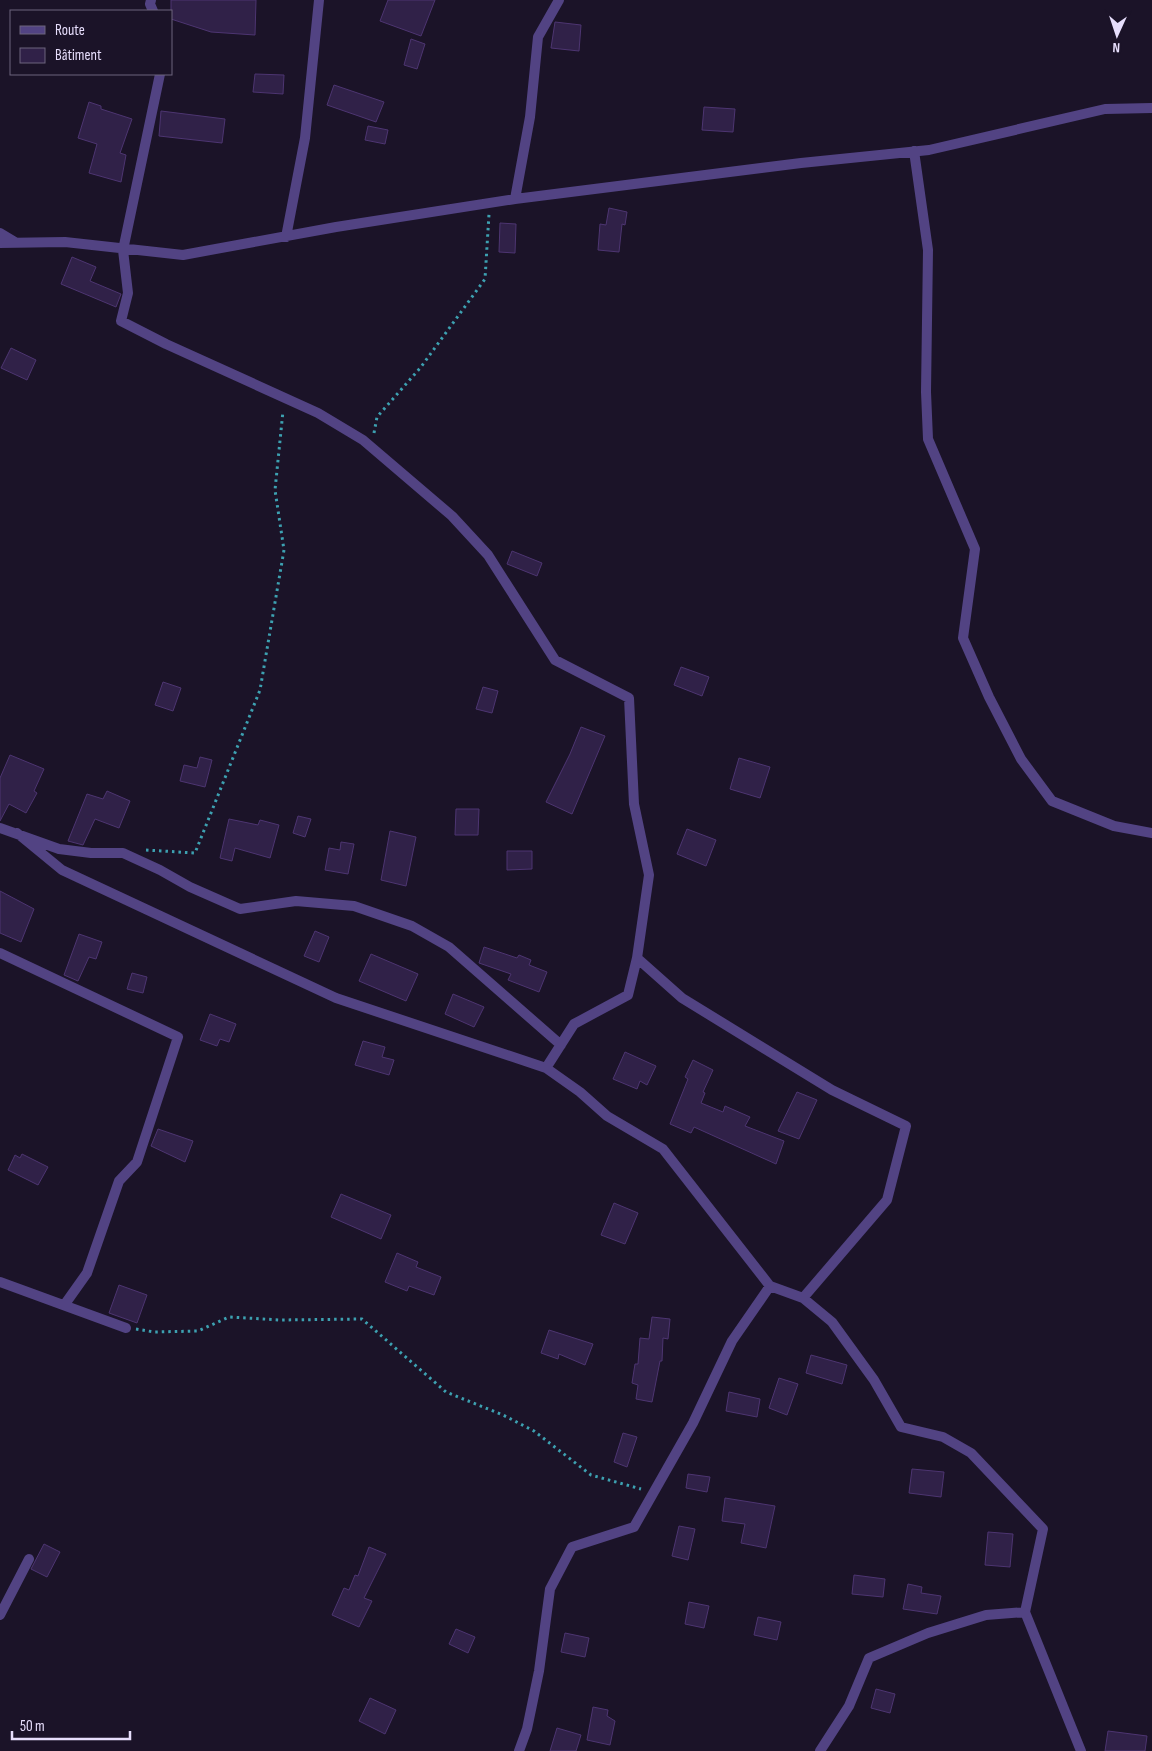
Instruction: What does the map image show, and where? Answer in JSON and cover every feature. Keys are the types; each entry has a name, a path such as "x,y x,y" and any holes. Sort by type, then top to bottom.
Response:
{"street":[{"path":"286,237 305,138 319,0"},
{"path":"516,199 530,117 538,37 559,0"},
{"path":"160,75 123,250 128,292 121,321 166,344 318,413 371,447 452,516 488,555 555,660 629,698 634,804 649,875 637,958 628,996 574,1024 546,1068"},
{"path":"0,243 64,242 123,250 183,255 516,199 801,163 929,150 1106,109 1152,108"},
{"path":"914,151 928,250 926,392 928,439 975,549 963,638 989,697 1021,758 1052,801 1114,826 1152,833"},
{"path":"0,233 14,242"},
{"path":"0,828 59,849 91,853 123,853 240,909 296,901 354,906 412,926 449,947 561,1045"},
{"path":"17,833 62,870 336,998 546,1068 580,1092 607,1116 663,1149 770,1286 803,1298 832,1322 874,1380 901,1427 943,1437 971,1453 1043,1529 1025,1612 1081,1751"},
{"path":"0,953 178,1037 137,1162 119,1180 87,1273 65,1304"},
{"path":"637,958 682,998 832,1090 906,1126 887,1200 803,1298"},
{"path":"0,1282 65,1304 126,1328"},
{"path":"519,1751 526,1730 539,1671 550,1589 572,1547 634,1527 693,1423 732,1341 770,1286"},
{"path":"0,1615 29,1559"},
{"path":"820,1751 849,1706 869,1658 928,1634 986,1615 1025,1612"}],"path":[{"path":"371,447 377,417 421,368 485,279 489,204"},
{"path":"123,853 155,849 194,853 260,690 284,550 275,490 285,398"},
{"path":"126,1328 154,1332 198,1331 229,1317 280,1320 362,1319 446,1392 503,1414 534,1431 591,1475 654,1492"}],"building":[{"path":"171,0 256,0 255,35 211,32 172,19"},
{"path":"388,0 435,0 421,36 380,21"},
{"path":"555,22 581,25 579,51 551,48"},
{"path":"411,39 425,44 417,69 404,65"},
{"path":"255,74 284,75 283,94 253,92"},
{"path":"334,85 384,102 376,122 327,105"},
{"path":"89,102 101,106 101,109 132,119 120,153 126,155 121,182 89,173 97,144 78,138"},
{"path":"704,107 735,109 733,132 702,130"},
{"path":"161,111 225,119 222,143 159,136"},
{"path":"368,126 388,130 385,144 365,140"},
{"path":"609,208 627,212 625,225 622,224 619,252 598,250 600,224 606,225"},
{"path":"500,223 516,224 515,253 499,252"},
{"path":"72,257 96,267 90,281 121,294 116,307 61,284"},
{"path":"11,348 36,360 27,380 1,368"},
{"path":"512,551 542,563 537,576 507,564"},
{"path":"681,667 709,677 702,696 674,685"},
{"path":"163,682 181,688 173,711 155,705"},
{"path":"483,687 498,691 492,713 476,709"},
{"path":"581,727 605,736 572,814 546,802"},
{"path":"10,755 44,769 34,791 37,793 26,813 9,804 0,821 0,778"},
{"path":"200,757 212,760 205,787 180,781 184,765 197,768"},
{"path":"739,758 770,767 760,798 730,789"},
{"path":"107,791 130,801 119,828 95,819 83,845 68,841 87,794 103,799"},
{"path":"456,809 479,809 478,835 455,835"},
{"path":"298,816 311,819 305,837 293,833"},
{"path":"229,819 258,825 260,820 279,825 270,858 235,848 232,861 220,858"},
{"path":"687,829 716,840 706,866 677,854"},
{"path":"390,831 416,837 406,886 381,880"},
{"path":"341,842 354,844 348,874 325,870 329,848 340,850"},
{"path":"507,851 532,851 532,869 507,870"},
{"path":"0,891 34,909 21,942 0,933"},
{"path":"315,931 329,937 319,962 304,956"},
{"path":"79,934 102,942 96,959 89,957 78,981 64,975"},
{"path":"484,947 517,958 519,955 531,960 529,965 547,972 539,992 508,980 511,974 479,963"},
{"path":"371,954 418,974 406,1001 359,981"},
{"path":"132,973 147,977 143,993 127,989"},
{"path":"453,994 484,1007 474,1027 445,1014"},
{"path":"210,1014 236,1024 229,1042 220,1039 217,1046 200,1040"},
{"path":"363,1041 385,1047 382,1057 394,1060 389,1075 355,1065"},
{"path":"625,1052 656,1066 647,1085 640,1081 637,1089 613,1079"},
{"path":"693,1060 713,1070 703,1092 705,1093 701,1103 723,1112 725,1106 750,1117 745,1126 784,1141 776,1164 694,1127 691,1133 670,1124 688,1079 685,1077"},
{"path":"797,1092 817,1100 799,1139 778,1131"},
{"path":"158,1129 193,1141 185,1162 151,1146"},
{"path":"22,1154 48,1167 38,1185 8,1170 15,1155 20,1158"},
{"path":"341,1194 391,1215 381,1239 331,1217"},
{"path":"614,1203 638,1213 625,1244 601,1235"},
{"path":"397,1253 418,1262 416,1267 441,1277 434,1295 409,1286 407,1291 385,1282"},
{"path":"119,1285 147,1295 137,1323 109,1313"},
{"path":"652,1317 670,1319 668,1339 663,1338 662,1361 660,1361 652,1402 636,1399 638,1385 632,1383 635,1364 638,1364 640,1338 649,1339"},
{"path":"549,1330 593,1344 585,1365 559,1354 558,1359 541,1353"},
{"path":"811,1355 847,1365 842,1384 806,1373"},
{"path":"779,1378 798,1384 787,1415 769,1408"},
{"path":"729,1392 760,1399 757,1417 726,1411"},
{"path":"623,1433 637,1437 627,1467 614,1462"},
{"path":"912,1469 944,1472 941,1497 909,1493"},
{"path":"688,1474 710,1477 707,1492 686,1488"},
{"path":"725,1498 775,1506 766,1548 741,1543 745,1524 722,1521"},
{"path":"679,1526 695,1529 688,1560 672,1556"},
{"path":"988,1532 1013,1534 1010,1567 985,1565"},
{"path":"44,1544 60,1552 47,1577 31,1569"},
{"path":"369,1547 386,1554 364,1598 372,1601 359,1627 332,1615 344,1588 349,1590 355,1575 358,1576"},
{"path":"854,1575 885,1579 883,1597 852,1594"},
{"path":"908,1584 922,1587 921,1593 941,1596 937,1614 903,1609"},
{"path":"689,1602 709,1606 704,1628 685,1624"},
{"path":"758,1617 781,1622 777,1640 754,1635"},
{"path":"456,1629 475,1637 468,1653 449,1644"},
{"path":"565,1633 589,1638 585,1657 561,1652"},
{"path":"876,1689 895,1694 890,1713 871,1708"},
{"path":"370,1698 396,1710 385,1734 359,1721"},
{"path":"593,1707 608,1710 607,1716 615,1721 610,1745 587,1740"},
{"path":"557,1728 581,1735 576,1751 550,1751"},
{"path":"1108,1731 1147,1736 1145,1751 1105,1751"}]}
